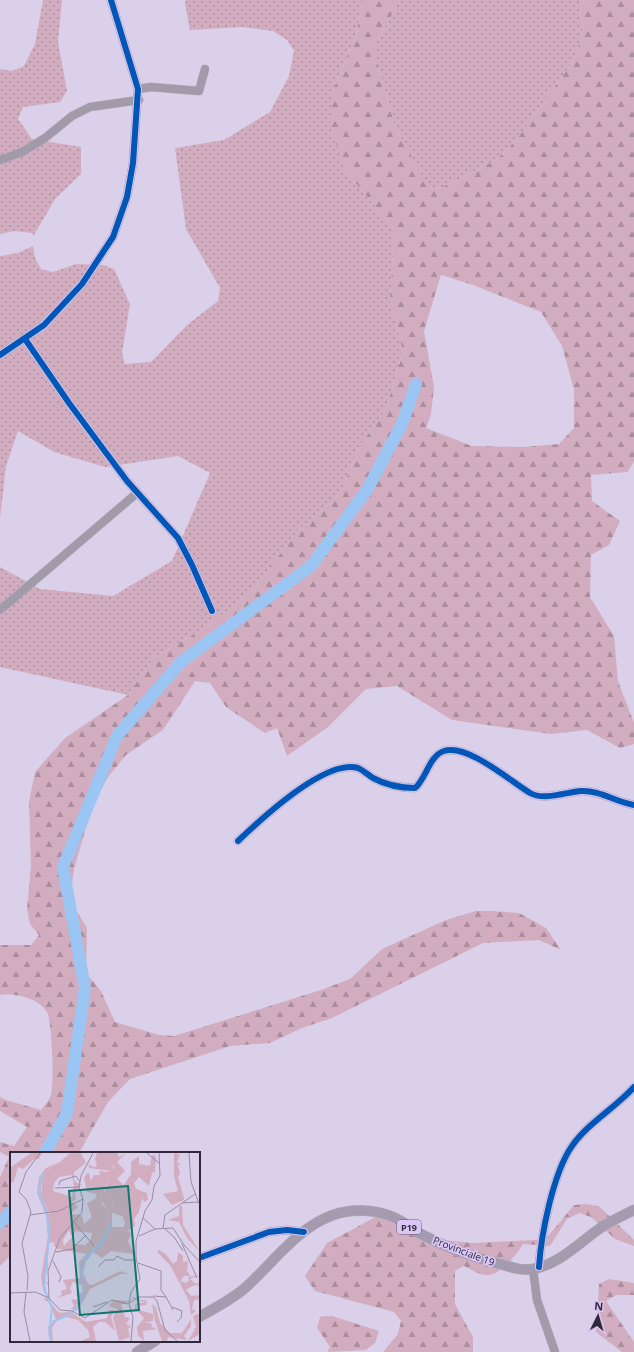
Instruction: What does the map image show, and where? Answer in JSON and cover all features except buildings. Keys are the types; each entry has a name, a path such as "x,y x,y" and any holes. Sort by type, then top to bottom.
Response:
{"main road":[{"name":"Provinciale 19","path":"200,1316 230,1299 244,1288 285,1248 304,1232 335,1214 364,1210 393,1217 421,1234 489,1261 514,1268 536,1268 570,1252 608,1223 634,1210"},
{"path":"137,1352 153,1342"}],"street":[{"path":"0,355 44,325 82,284 113,237 127,197 133,163 139,100 138,88 111,0"},
{"path":"138,88 151,87 199,91 206,69"},
{"path":"0,160 22,152 45,138 72,116 90,107 139,100"},
{"path":"25,339 69,403 137,494 178,538 192,565 212,611"},
{"path":"0,610 137,494"},
{"path":"238,841 259,820 296,790 317,778 349,767 359,768 388,785 404,788 415,788 420,784 435,758 442,751 453,749 464,753 491,768 531,793 542,796 582,791 599,794 634,805"},
{"path":"555,1352 537,1300 536,1268 548,1212 561,1168 571,1147 583,1133 634,1087"},
{"path":"200,1258 268,1232 282,1230 304,1232"}],"green space":[{"path":"43,0 62,0 58,42 67,91 60,102 23,107 18,119 32,139 81,147 81,174 55,199 34,235 32,233 14,231 0,234 0,69 12,71 24,66 35,44"},
{"path":"186,0 363,0 356,35 333,90 343,168 394,229 390,303 403,351 386,409 359,447 342,489 332,502 299,529 253,590 207,627 154,657 128,695 0,667 0,567 40,589 113,596 172,561 210,473 178,456 105,467 54,452 18,431 6,466 0,519 0,256 18,253 33,246 35,258 41,269 53,272 76,264 103,265 114,269 130,304 122,353 125,364 151,362 187,325 218,301 220,288 186,229 175,148 224,140 270,112 289,76 294,51 287,40 273,31 242,27 190,30 185,4"},
{"path":"363,0 400,0 376,44 376,58 395,126 429,189 443,187 496,160 517,139 572,63 583,34 580,10 584,0 634,0 634,461 628,472 591,475 592,501 620,521 609,545 591,555 590,597 614,636 618,681 634,723 634,744 620,748 587,730 551,734 452,720 397,686 366,689 328,727 287,756 277,728 265,733 226,707 210,683 195,681 163,730 126,755 108,777 93,804 74,869 70,900 87,928 86,973 101,991 115,1022 159,1035 174,1036 321,990 350,979 382,949 446,920 476,911 519,913 546,928 561,950 539,940 483,943 332,1018 302,1028 270,1043 230,1046 130,1079 108,1102 80,1152 10,1152 10,1256 0,1266 0,1177 9,1157 0,1152 0,1142 14,1146 27,1127 0,1111 0,1097 41,1110 50,1097 52,1091 53,1068 50,1027 47,1012 38,1003 32,1000 19,996 0,995 0,945 31,945 39,935 30,924 27,909 31,865 29,802 35,772 65,738 128,695 154,657 207,627 253,590 299,529 332,502 342,489 359,447 386,409 403,351 390,303 394,229 343,168 330,122 333,90 356,35","holes":["441,275 473,285 541,312 562,346 574,390 574,428 559,444 524,447 472,446 426,428 431,414 434,387 424,331"]},
{"path":"400,0 584,0 580,10 583,34 572,63 517,139 496,160 443,187 428,189 395,126 376,58 376,44"},
{"path":"587,1204 600,1207 634,1240 634,1246 615,1239 591,1217 579,1213 567,1219 550,1246 523,1244 504,1267 493,1274 482,1274 464,1266 455,1271 455,1304 473,1337 473,1352 383,1352 398,1334 401,1321 394,1312 315,1291 305,1276 327,1243 383,1213 434,1239 472,1243 536,1240 549,1235 574,1205"},
{"path":"609,1279 634,1283 634,1295 616,1295 606,1301 634,1342 634,1352 622,1352 596,1332 599,1284"},
{"path":"332,1316 379,1331 375,1343 366,1350 327,1352 330,1347 317,1328 320,1317"}],"waterway":[{"path":"46,1152 67,1113 85,988 63,867 117,736 181,662 311,566 367,490 402,424 416,384"},
{"path":"0,1223 10,1213"}],"cycle path":[{"path":"0,355 44,325 82,284 113,237 127,197 133,163 138,89 111,0"},
{"path":"25,339 69,403 127,481 178,538 192,565 212,611"},
{"path":"238,841 261,819 294,793 328,773 344,768 358,768 383,783 399,787 415,788 435,758 444,751 453,750 464,752 488,764 530,793 536,795 548,796 588,791 634,805"},
{"path":"539,1267 542,1238 549,1205 565,1158 578,1138 627,1095 634,1087"},
{"path":"200,1258 269,1232 287,1230 304,1232"}]}
